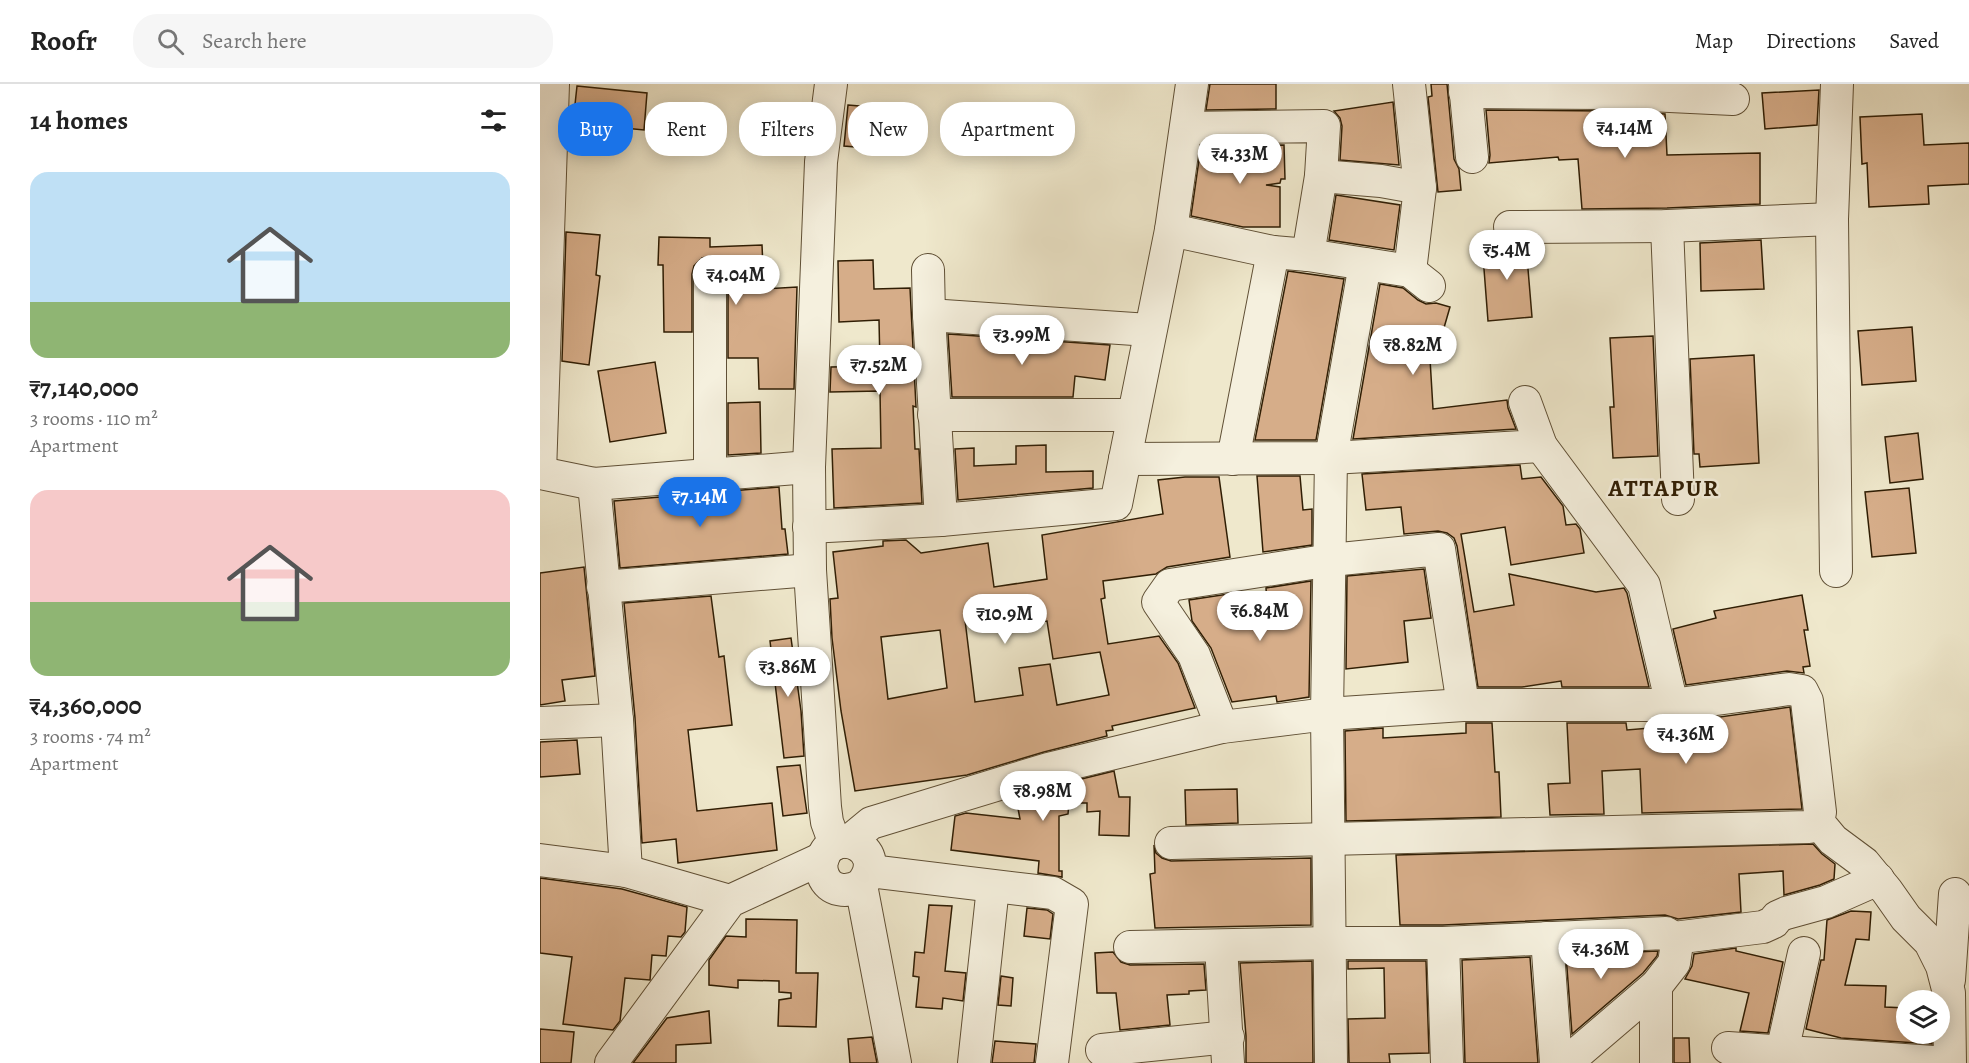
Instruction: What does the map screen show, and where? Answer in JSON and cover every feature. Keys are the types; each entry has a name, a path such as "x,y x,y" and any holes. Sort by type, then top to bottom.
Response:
{"street":[{"path":"554,84 540,473 594,484 809,467"},
{"path":"831,84 821,162 809,467 810,570 825,807 835,848 822,873 831,886 846,891 854,889 866,878 1053,893 1072,904 1052,1063"},
{"path":"809,527 941,520 1116,504 1149,330 1171,230 1192,84"},
{"path":"1171,230 1274,252 1365,264 1420,278 1420,188 1409,84"},
{"path":"1836,571 1832,219 1837,84"},
{"path":"1472,157 1465,88 1607,89 1733,99"},
{"path":"1187,128 1324,126 1321,176 1308,255"},
{"path":"1321,176 1381,181 1420,188"},
{"path":"1510,227 1667,226 1832,219"},
{"path":"1667,226 1678,499"},
{"path":"1233,459 1274,252"},
{"path":"1331,1063 1327,714 1332,458 1365,264"},
{"path":"928,270 941,520"},
{"path":"710,274 710,475"},
{"path":"929,315 1149,330"},
{"path":"1525,402 1541,446 1644,585 1672,705"},
{"path":"934,415 1133,416"},
{"path":"1125,459 1332,458 1541,446"},
{"path":"594,484 617,720 626,871"},
{"path":"1222,727 1194,655 1158,602 1170,585 1331,560 1438,549 1463,705"},
{"path":"603,587 810,570"},
{"path":"611,1063 730,901 835,848 871,823 1048,769 1222,727 1327,714 1463,705 1672,705 1789,689 1802,691 1807,701 1820,812 1818,822 1809,827 1171,843"},
{"path":"540,723 617,720"},
{"path":"1818,822 1833,840 1864,863 1906,918 1930,942 1942,966 1948,990"},
{"path":"835,848 856,843 868,855 870,863 866,878 895,1063"},
{"path":"540,860 626,871 730,901"},
{"path":"1130,947 1443,943 1666,933 1674,938 1763,927 1786,913 1826,902 1878,879"},
{"path":"974,1063 993,887"},
{"path":"1949,990 1955,894"},
{"path":"1546,938 1556,1063"},
{"path":"1566,1063 1656,986 1674,963 1676,950 1674,938"},
{"path":"1443,943 1447,1063"},
{"path":"1102,1050 1228,1050 1221,946"},
{"path":"1782,1052 1804,953"},
{"path":"1656,986 1656,1063"},
{"path":"1728,1048 1949,1063 1949,1044"}],"building":[{"path":"1210,84 1276,84 1276,109 1206,110"},
{"path":"1431,84 1447,84 1454,159 1459,169 1461,190 1438,192 1428,97 1432,96"},
{"path":"577,86 647,93 644,130 633,129 633,102 575,102"},
{"path":"1819,90 1817,125 1765,129 1762,93"},
{"path":"1393,102 1399,165 1340,160 1342,126 1340,118 1334,111"},
{"path":"848,105 848,146 844,146"},
{"path":"1486,110 1665,114 1667,155 1760,153 1760,204 1582,209 1578,159 1559,160 1558,157 1489,163"},
{"path":"1922,114 1924,145 1969,143 1969,184 1928,186 1929,204 1869,207 1867,163 1862,164 1860,117"},
{"path":"1284,145 1285,179 1281,179 1280,183 1266,185 1280,187 1280,227 1243,227 1191,216 1201,146"},
{"path":"1336,195 1400,205 1394,250 1329,240"},
{"path":"566,232 600,235 596,275 600,276 589,365 562,361"},
{"path":"659,237 710,238 710,247 762,245 764,289 797,287 794,389 759,389 758,358 728,358 728,274 725,265 718,258 711,256 702,258 694,266 692,332 664,332 663,265 658,265"},
{"path":"1761,240 1764,289 1701,291 1700,243"},
{"path":"1500,242 1510,245 1526,245 1532,317 1488,321 1482,243"},
{"path":"873,260 874,289 910,288 916,407 913,406 915,449 919,449 922,503 834,508 832,449 881,448 880,391 830,392 831,367 880,366 879,320 839,322 838,261"},
{"path":"1288,271 1344,279 1316,440 1255,440"},
{"path":"1380,284 1403,288 1426,304 1436,303 1450,307 1439,345 1429,342 1433,409 1507,400 1516,429 1353,439"},
{"path":"1912,327 1916,381 1862,385 1858,331"},
{"path":"948,334 1110,345 1105,380 1075,376 1073,397 952,397"},
{"path":"1653,336 1658,456 1613,458 1610,407 1614,407 1610,338"},
{"path":"1754,355 1759,463 1700,467 1699,454 1694,454 1690,359"},
{"path":"655,362 666,433 610,442 598,371"},
{"path":"760,402 761,453 728,455 728,403"},
{"path":"1918,433 1923,479 1890,483 1885,437"},
{"path":"1046,445 1046,472 1093,471 1093,488 958,500 955,449 974,448 974,466 1016,464 1016,446"},
{"path":"1520,465 1522,479 1541,477 1563,506 1566,525 1576,524 1580,529 1584,553 1511,565 1505,527 1461,534 1474,612 1514,605 1509,574 1596,592 1624,588 1649,687 1562,687 1561,681 1522,687 1478,687 1454,538 1438,531 1404,534 1401,507 1366,510 1362,474"},
{"path":"1257,476 1300,476 1303,510 1312,509 1312,545 1263,552"},
{"path":"1219,477 1230,557 1167,567 1156,574 1103,581 1105,598 1101,599 1108,644 1159,636 1178,663 1195,708 1112,726 1113,730 1106,731 1107,736 967,775 855,791 841,711 832,638 830,599 838,598 833,552 883,546 883,541 906,540 921,553 988,543 994,587 1047,579 1042,535 1163,514 1158,480","holes":["1015,614 1017,625 1047,621 1053,659 1100,652 1109,695 1057,705 1050,664 1019,668 1023,695 975,702 965,620","940,630 947,688 888,699 881,637"]},
{"path":"779,487 782,529 785,529 788,554 620,568 614,501 660,497 661,499"},
{"path":"1909,488 1916,553 1872,557 1865,492"},
{"path":"584,567 595,676 562,680 565,701 540,705 540,573"},
{"path":"1424,569 1431,618 1404,621 1408,662 1346,669 1347,576"},
{"path":"1311,581 1309,697 1277,702 1276,696 1232,702 1211,648 1192,621 1189,600 1235,593 1237,607 1267,604 1266,588"},
{"path":"1802,595 1808,630 1804,630 1810,666 1803,667 1804,673 1787,671 1686,685 1673,629 1716,618 1714,611"},
{"path":"711,596 719,657 724,656 732,725 688,730 697,811 772,803 777,850 678,863 676,839 642,843 635,718 624,603"},
{"path":"791,638 801,711 804,756 784,758 770,641"},
{"path":"1790,707 1802,809 1642,813 1640,769 1602,771 1604,814 1550,815 1548,784 1570,783 1567,723 1626,723 1627,730 1685,725 1684,722"},
{"path":"1466,723 1492,723 1495,772 1499,772 1501,817 1346,821 1345,731 1383,728 1383,738 1466,733"},
{"path":"577,740 580,774 540,777 540,742"},
{"path":"800,765 807,813 783,816 777,767"},
{"path":"1114,771 1119,797 1130,797 1129,836 1099,835 1100,811 1087,812 1087,803 1069,803 1068,814 1059,816 1059,871 1062,871 1062,877 1038,873 1039,861 951,850 955,816 966,813 1020,819 1016,798"},
{"path":"1237,789 1238,823 1186,825 1185,790"},
{"path":"1813,844 1835,864 1834,879 1784,895 1783,871 1739,874 1741,912 1678,919 1665,915 1400,925 1396,855"},
{"path":"1154,845 1156,853 1171,861 1311,858 1311,925 1155,928 1150,874 1155,873"},
{"path":"540,878 622,889 687,907 685,932 681,937 668,936 666,956 652,955 650,980 625,978 620,1021 613,1030 563,1024 572,957 540,953"},
{"path":"929,905 952,906 945,971 966,973 963,1001 943,998 942,1009 916,1007 919,977 913,976 915,952 924,953"},
{"path":"1027,908 1047,910 1053,914 1050,939 1024,936"},
{"path":"1851,911 1871,912 1869,940 1856,939 1845,985 1886,986 1885,1007 1896,1008 1896,1042 1841,1038 1806,1029 1821,960 1824,960 1827,920"},
{"path":"746,919 797,920 796,973 818,973 816,1027 778,1026 779,1000 791,998 791,993 779,992 779,981 738,980 738,988 709,985 709,960 726,936 746,937"},
{"path":"1736,948 1736,951 1783,962 1768,1033 1740,1031 1749,993 1685,979 1692,966 1694,954"},
{"path":"1658,951 1657,956 1643,973 1572,1034 1566,955"},
{"path":"1113,952 1121,962 1130,965 1204,964 1206,990 1189,991 1189,994 1167,995 1170,1025 1120,1030 1116,993 1097,993 1095,953"},
{"path":"1530,957 1538,1063 1465,1063 1462,960"},
{"path":"1312,961 1313,1063 1246,1063 1240,963"},
{"path":"1348,961 1426,961 1429,1053 1389,1054 1390,1063 1349,1063 1348,1019 1385,1018 1384,968 1348,969"},
{"path":"1001,976 1013,978 1011,1006 998,1005"},
{"path":"709,1011 711,1043 676,1045 676,1063 633,1063 667,1018"},
{"path":"540,1029 574,1032 571,1063 540,1063"},
{"path":"872,1037 877,1063 850,1063 848,1039"},
{"path":"1674,1038 1689,1038 1690,1063 1674,1063"},
{"path":"995,1041 1036,1044 1034,1063 992,1063"}],"district":[{"name":"ATTAPUR","path":"1664,488"}]}
